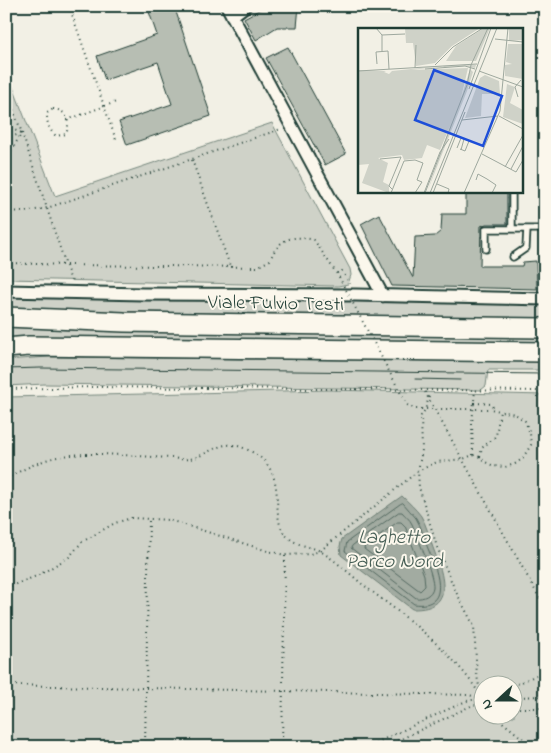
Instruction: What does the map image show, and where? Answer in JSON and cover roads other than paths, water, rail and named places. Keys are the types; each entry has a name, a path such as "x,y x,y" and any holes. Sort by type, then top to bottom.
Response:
{"main road":[{"name":"Viale Fulvio Testi","path":"6,317 124,322 545,328"},
{"path":"6,348 66,346 545,352"}],"street":[{"path":"245,6 230,11 382,296"},
{"name":"Viale Fulvio Testi","path":"6,291 545,299"}],"lane":[{"path":"512,192 512,228"},
{"path":"513,257 526,248 527,228"},
{"path":"486,249 486,229 545,229"}],"water":[{"name":"Laghetto Parco Nord","path":"402,496 423,519 440,567 443,588 441,596 436,603 426,608 412,609 341,555 340,546 342,539"}],"tram line":[{"path":"6,369 545,374"},
{"path":"415,379 460,380"}]}
